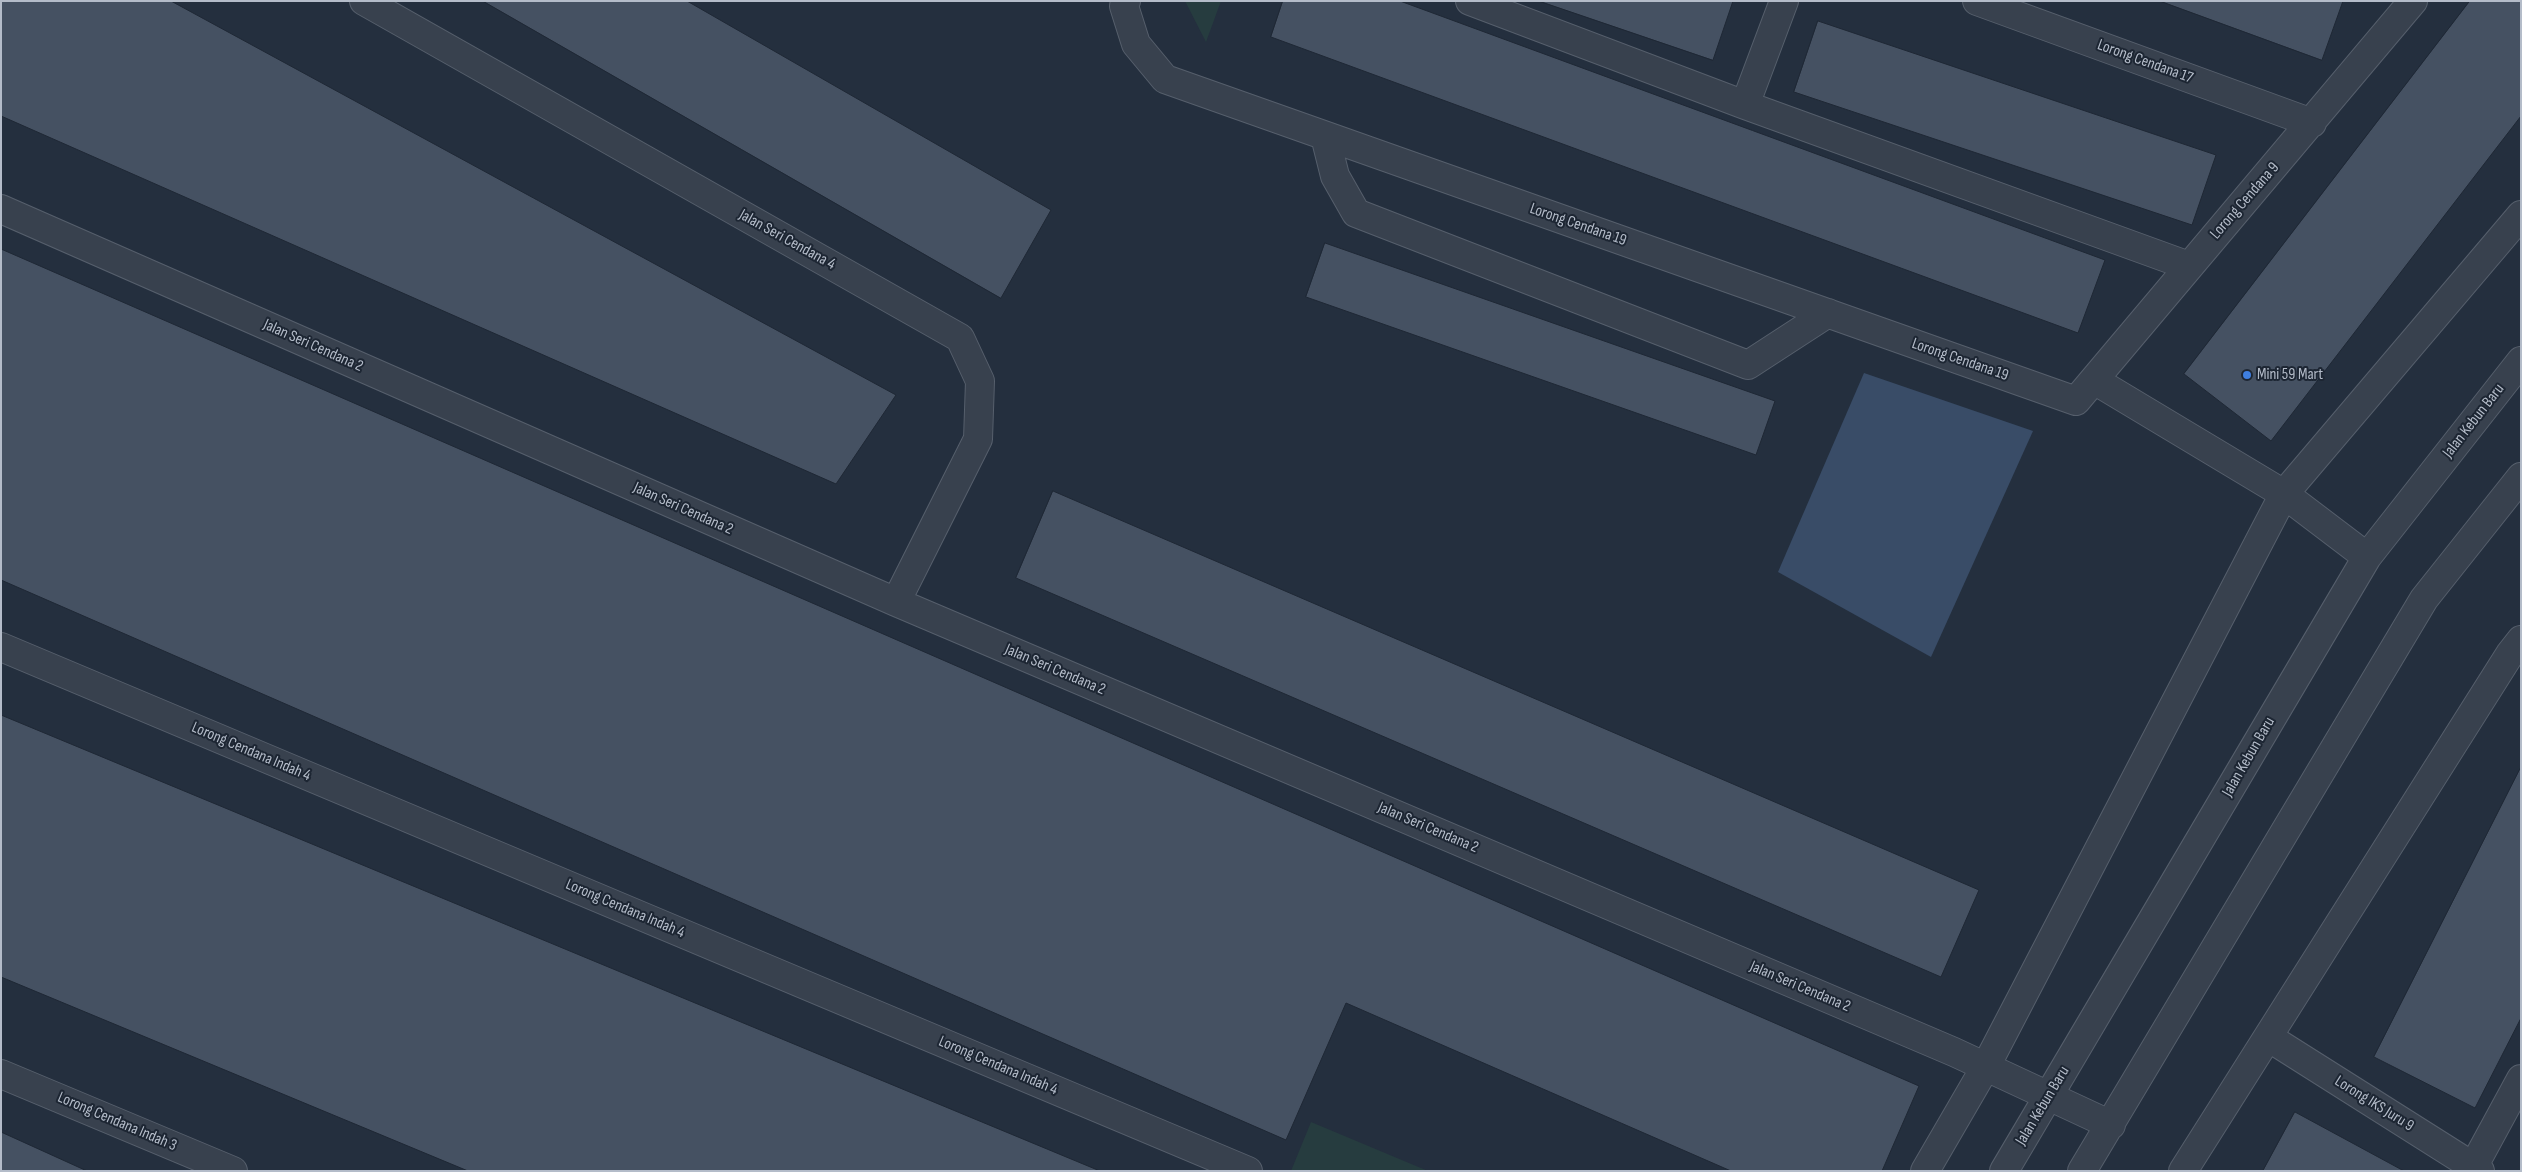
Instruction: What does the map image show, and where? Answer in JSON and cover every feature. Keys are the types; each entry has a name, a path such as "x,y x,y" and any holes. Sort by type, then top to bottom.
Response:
{"street":[{"name":"Jalan Seri Cendana 4","path":"364,1 960,338 980,381 978,439 896,602"},
{"name":"Lorong Cendana 19","path":"1126,1 1124,6 1136,44 1166,79 2076,401"},
{"path":"1470,1 1745,105 2189,266"},
{"path":"1745,105 1784,1"},
{"name":"Lorong Cendana 17","path":"1977,1 2312,123"},
{"name":"Lorong Cendana 9","path":"2076,401 2413,1"},
{"path":"1325,136 1335,176 1356,213 1748,365 1828,313"},
{"name":"Jalan Seri Cendana 2","path":"1,209 896,602 1986,1066 2111,1125"},
{"path":"1925,1171 1986,1066 2284,494 2521,215"},
{"name":"Jalan Kebun Baru","path":"2004,1171 2366,557 2521,361"},
{"path":"2094,380 2284,494 2366,557"},
{"path":"2082,1171 2424,599 2521,477"},
{"name":"Lorong Cendana Indah 4","path":"1,648 1248,1171"},
{"path":"2183,1171 2517,651"},
{"name":"Lorong IKS Juru 9","path":"2268,1037 2475,1169"},
{"name":"Lorong Cendana Indah 3","path":"1,1074 233,1171"},
{"path":"2475,1169 2521,1078"}],"green space":[{"path":"1185,1 1221,1 1206,42"},
{"path":"1311,1122 1428,1171 1291,1171"}],"water":[{"path":"1864,373 2033,431 1931,657 1778,572"}],"building":[{"path":"1,1 171,1 896,395 836,484 1,116"},
{"path":"483,1 687,1 1051,210 1001,298"},
{"path":"1283,1 1400,1 2105,260 2078,333 1271,37"},
{"path":"1539,1 1733,1 1713,60"},
{"path":"2160,1 2343,1 2322,60"},
{"path":"2470,1 2521,1 2521,116 2271,441 2184,374"},
{"path":"1818,21 2216,155 2192,225 1794,92"},
{"path":"1325,243 1775,401 1756,455 1306,297"},
{"path":"1,249 1919,1086 1882,1171 1731,1171 1346,1003 1286,1140 1,580"},
{"path":"1053,491 1979,890 1941,977 1016,578"},
{"path":"1,715 1100,1171 468,1171 1,977"},
{"path":"2521,767 2521,1018 2475,1108 2374,1057"},
{"path":"2295,1112 2404,1171 2263,1171"},
{"path":"1,1132 87,1171 1,1171"}],"place":[{"name":"Mini 59 Mart","path":"2247,375"}]}
